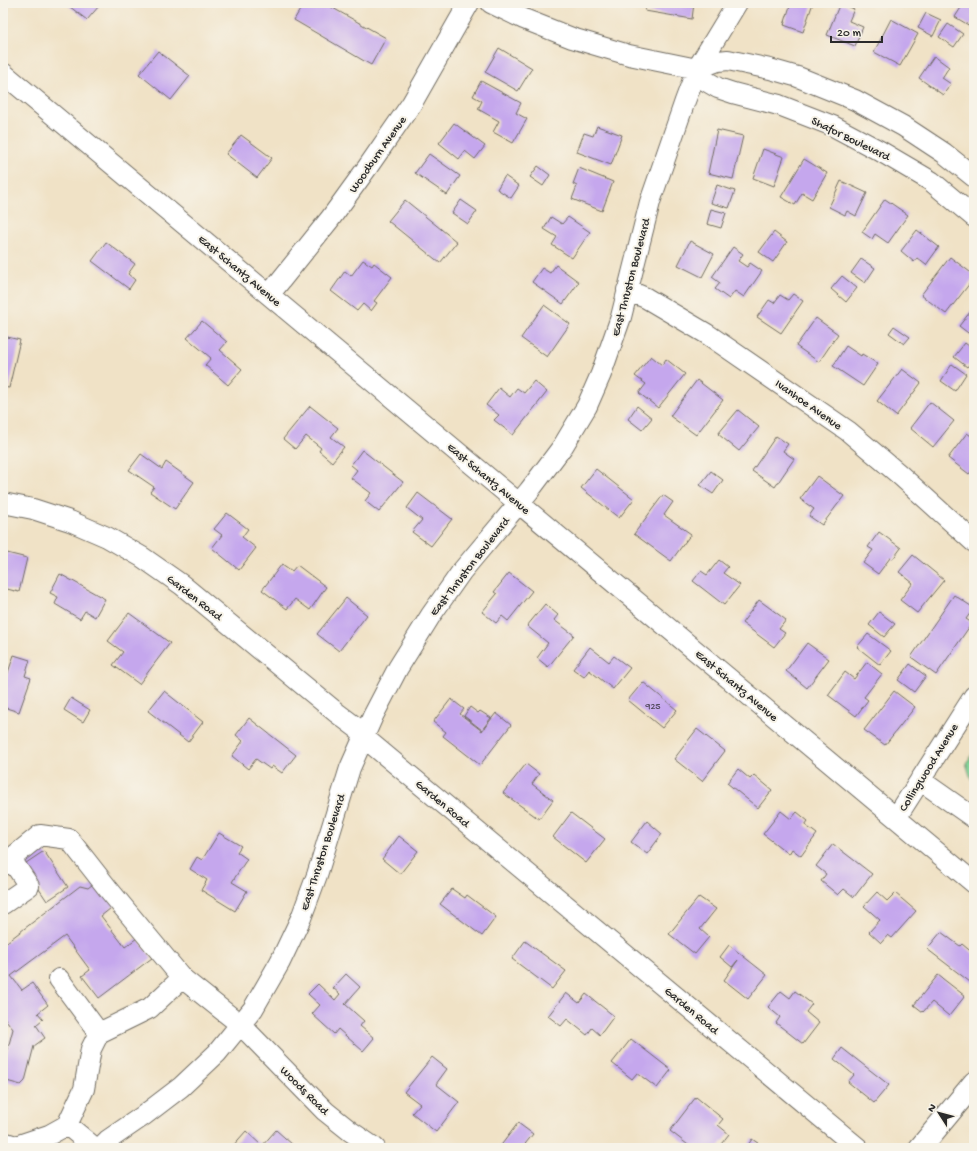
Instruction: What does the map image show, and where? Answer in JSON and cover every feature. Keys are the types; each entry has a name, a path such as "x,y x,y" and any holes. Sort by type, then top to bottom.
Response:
{"main road":[{"path":"920,1148 974,1084"}],"street":[{"name":"Woodburn Avenue","path":"270,295 330,219 412,103 468,3"},
{"path":"491,3 524,19 572,38 629,55 697,69 718,61 728,60 798,77 855,100 903,126 944,153 974,177"},
{"name":"East Thruston Boulevard","path":"100,1148 108,1140 143,1116 181,1086 217,1053 253,1009 280,962 301,918 317,875 345,781 364,734 398,668 431,615 462,571 529,491 563,446 587,406 606,360 621,317 650,202 685,101 697,69 737,3"},
{"name":"Shafor Boulevard","path":"697,69 706,81 718,88 779,105 833,126 880,151 931,181 974,217"},
{"name":"East Schantz Avenue","path":"3,73 974,883"},
{"name":"Ivanhoe Avenue","path":"627,290 646,298 708,334 848,431 900,475 974,542"},
{"name":"Garden Road","path":"3,503 33,509 70,521 107,538 142,557 182,585 364,734 367,740 858,1148"},
{"name":"Collingwood Avenue","path":"896,818 974,696"},
{"path":"920,780 974,818"},
{"name":"Woods Road","path":"7,862 40,835 69,839 182,978 241,1025 324,1111 375,1148"},
{"path":"3,904 29,886 7,862"},
{"path":"3,1142 16,1146 49,1135 67,1125 84,1089 90,1048 99,1033 150,1008 182,978"},
{"path":"59,979 99,1033"},
{"path":"67,1125 95,1148"}],"green space":[{"path":"974,752 974,781 971,779 966,763"}],"building":[{"path":"65,3 95,3 99,6 87,20"},
{"path":"304,3 324,3 386,38 371,65 294,20"},
{"path":"646,3 694,3 692,19 645,11"},
{"path":"791,3 813,3 803,32 784,25"},
{"path":"840,3 854,9 849,21 863,27 855,46 827,35"},
{"path":"964,3 974,9 974,21 970,26 955,17"},
{"path":"926,13 941,20 933,36 918,28"},
{"path":"891,19 918,34 900,66 874,52"},
{"path":"948,24 963,34 954,47 939,37"},
{"path":"499,48 532,68 518,91 485,72"},
{"path":"158,51 190,76 171,100 139,74"},
{"path":"934,56 949,67 942,78 951,84 943,95 919,78"},
{"path":"481,81 521,103 516,113 527,119 513,143 493,132 499,121 478,109 482,101 473,96"},
{"path":"454,123 485,146 475,159 465,151 459,159 439,143"},
{"path":"597,126 622,135 611,165 577,152 584,133 593,136"},
{"path":"717,130 743,136 733,179 708,173"},
{"path":"241,135 272,158 257,178 226,154"},
{"path":"763,149 784,157 774,186 753,178"},
{"path":"429,154 460,176 447,195 415,173"},
{"path":"804,159 827,173 812,199 802,193 795,205 781,197"},
{"path":"538,166 550,175 543,186 530,177"},
{"path":"579,168 613,182 602,211 572,199 577,186 573,184"},
{"path":"505,176 519,186 511,198 497,189"},
{"path":"841,181 867,193 856,216 847,211 845,215 829,207"},
{"path":"717,185 735,191 729,208 711,203"},
{"path":"885,199 908,215 888,243 875,234 872,239 862,232"},
{"path":"405,200 457,242 440,263 388,221"},
{"path":"461,200 477,211 468,224 452,213"},
{"path":"711,209 726,213 721,228 707,224"},
{"path":"551,217 562,224 568,217 590,232 572,258 552,245 557,237 544,229"},
{"path":"917,230 939,247 926,265 917,258 914,262 901,251"},
{"path":"774,232 787,242 773,262 759,252"},
{"path":"690,241 714,254 702,277 678,265"},
{"path":"106,242 135,264 128,274 135,280 129,289 92,261"},
{"path":"733,247 743,254 738,261 747,267 750,263 762,271 744,297 735,291 729,299 715,289 720,283 712,277"},
{"path":"950,257 974,275 974,278 946,314 921,295"},
{"path":"861,259 875,268 865,283 851,273"},
{"path":"363,260 372,266 374,263 392,277 374,301 377,303 371,311 363,304 357,311 331,291 345,271 351,276"},
{"path":"556,265 579,282 563,304 532,282 542,268 550,273"},
{"path":"842,276 857,288 846,302 831,289"},
{"path":"793,294 803,301 781,333 757,317 769,300 774,303 780,295 788,300"},
{"path":"544,305 570,324 547,357 521,338"},
{"path":"974,307 974,333 972,336 959,326"},
{"path":"816,318 838,334 819,362 796,346"},
{"path":"202,321 227,342 220,350 242,369 228,385 205,365 211,358 187,338"},
{"path":"894,326 910,337 904,344 889,333"},
{"path":"3,336 20,340 9,388 3,387"},
{"path":"965,343 974,350 974,359 967,367 954,357"},
{"path":"846,346 861,356 862,354 878,364 863,386 833,366"},
{"path":"651,356 662,365 666,359 685,374 658,408 639,393 646,384 635,376"},
{"path":"952,364 966,374 955,391 941,381"},
{"path":"902,369 921,383 896,416 877,401"},
{"path":"697,380 723,400 696,435 670,416"},
{"path":"534,381 547,392 513,435 494,420 499,415 486,405 499,388 510,397 517,388 524,393"},
{"path":"930,402 954,421 933,447 910,428"},
{"path":"310,406 338,428 331,437 344,447 332,462 319,451 321,448 306,436 295,449 283,439"},
{"path":"637,406 652,418 642,430 628,419"},
{"path":"738,410 759,427 739,451 718,434"},
{"path":"967,433 974,438 974,468 969,474 948,458"},
{"path":"776,436 788,444 783,451 794,459 775,487 752,471"},
{"path":"362,450 403,482 379,512 365,501 371,493 351,478 357,470 351,465"},
{"path":"141,454 162,469 166,462 194,482 175,509 150,492 154,487 129,470"},
{"path":"596,469 634,499 619,518 581,488"},
{"path":"711,471 723,480 713,494 700,485"},
{"path":"817,476 844,496 822,525 809,516 814,509 800,499"},
{"path":"418,493 452,519 431,546 412,532 422,520 407,508"},
{"path":"663,495 673,502 664,515 691,534 671,561 634,534"},
{"path":"227,513 248,529 242,537 256,548 239,570 212,548 222,535 214,529"},
{"path":"879,532 901,548 893,559 890,558 878,574 863,563 873,550 868,547"},
{"path":"3,552 27,558 19,592 3,588"},
{"path":"913,555 944,580 917,613 900,600 913,583 899,572"},
{"path":"719,560 728,567 723,573 740,585 724,605 693,581 701,571 707,575"},
{"path":"282,564 292,571 297,565 326,587 310,610 295,599 287,609 262,590"},
{"path":"509,573 532,591 508,621 502,616 496,623 482,612 497,594 494,592"},
{"path":"60,574 105,599 95,617 85,611 80,619 55,604 58,597 50,593"},
{"path":"954,595 974,608 966,619 972,623 936,675 911,657"},
{"path":"346,598 367,615 339,651 317,634"},
{"path":"759,600 786,620 779,629 785,633 774,647 742,623"},
{"path":"545,604 558,615 554,620 574,635 548,667 537,658 548,643 527,626"},
{"path":"879,612 895,624 884,637 869,625"},
{"path":"129,613 170,643 139,684 113,665 123,652 108,641"},
{"path":"868,634 891,651 880,665 857,647"},
{"path":"807,643 829,659 807,688 786,671"},
{"path":"590,647 609,662 614,656 630,668 613,689 589,670 584,677 573,669"},
{"path":"14,655 30,660 25,676 31,678 19,712 3,707 3,687"},
{"path":"867,662 882,674 864,697 868,700 856,716 828,695 845,672 854,679"},
{"path":"910,664 926,676 914,692 898,680"},
{"path":"643,682 677,710 662,728 628,700"},
{"path":"164,691 203,722 188,742 148,711"},
{"path":"894,691 915,707 885,745 864,730"},
{"path":"71,698 90,710 83,722 64,710"},
{"path":"451,699 464,709 460,714 482,731 496,713 511,725 480,765 443,736 446,732 433,722"},
{"path":"470,707 478,713 480,711 491,718 482,730 464,716"},
{"path":"249,718 296,755 282,773 272,766 270,769 256,759 248,769 232,756 243,741 236,735"},
{"path":"697,729 725,751 702,781 674,759"},
{"path":"526,764 539,774 532,784 553,800 539,819 503,793"},
{"path":"738,769 750,779 754,775 772,790 758,808 727,783"},
{"path":"781,811 791,819 797,812 808,821 805,825 817,834 801,856 792,849 789,854 763,834"},
{"path":"571,813 605,839 586,863 553,837"},
{"path":"647,821 662,834 647,854 631,842"},
{"path":"219,833 241,846 237,852 247,859 232,882 247,891 235,911 201,890 207,880 190,869 197,857 202,860"},
{"path":"399,836 418,851 400,874 382,859"},
{"path":"833,844 872,874 854,897 844,889 838,895 821,881 826,874 816,866"},
{"path":"44,851 68,887 47,901 23,865"},
{"path":"97,881 115,905 101,916 125,947 137,938 152,958 99,998 82,976 90,970 65,936 11,976 22,990 32,983 48,1005 38,1013 43,1019 36,1025 45,1038 34,1046 25,1081 21,1085 3,1080 3,1067 13,1029 3,1016 3,945 80,886 88,888"},
{"path":"452,889 465,898 467,895 496,917 482,936 440,904"},
{"path":"877,892 887,901 895,893 916,911 892,938 888,935 881,943 869,932 880,920 864,906"},
{"path":"699,897 716,909 700,929 709,937 695,954 669,934"},
{"path":"941,932 960,946 962,944 974,954 974,985 927,949"},
{"path":"525,941 566,971 552,989 512,959"},
{"path":"729,945 767,975 748,999 724,980 738,960 732,967 720,957"},
{"path":"346,974 360,987 345,1004 364,1021 360,1026 374,1038 363,1051 338,1029 334,1034 312,1014 320,1005 308,994 318,984 335,1000 340,994 333,988"},
{"path":"938,975 965,996 949,1016 932,1002 923,1012 914,1005"},
{"path":"781,991 790,998 795,991 812,1004 806,1012 819,1023 803,1044 776,1023 780,1017 768,1007"},
{"path":"566,993 579,1003 586,994 614,1016 600,1035 592,1028 587,1035 567,1019 561,1026 548,1016"},
{"path":"631,1039 671,1070 657,1088 637,1073 632,1079 612,1063"},
{"path":"842,1048 889,1085 874,1103 848,1082 854,1075 834,1059"},
{"path":"432,1057 447,1069 436,1084 459,1102 436,1132 412,1113 420,1104 404,1092"},
{"path":"696,1097 723,1119 718,1125 729,1134 718,1148 692,1148 670,1131"},
{"path":"518,1123 533,1134 522,1148 499,1148"},
{"path":"276,1130 293,1145 290,1148 231,1148 246,1131 262,1146"},
{"path":"752,1139 765,1148 746,1148"}]}
